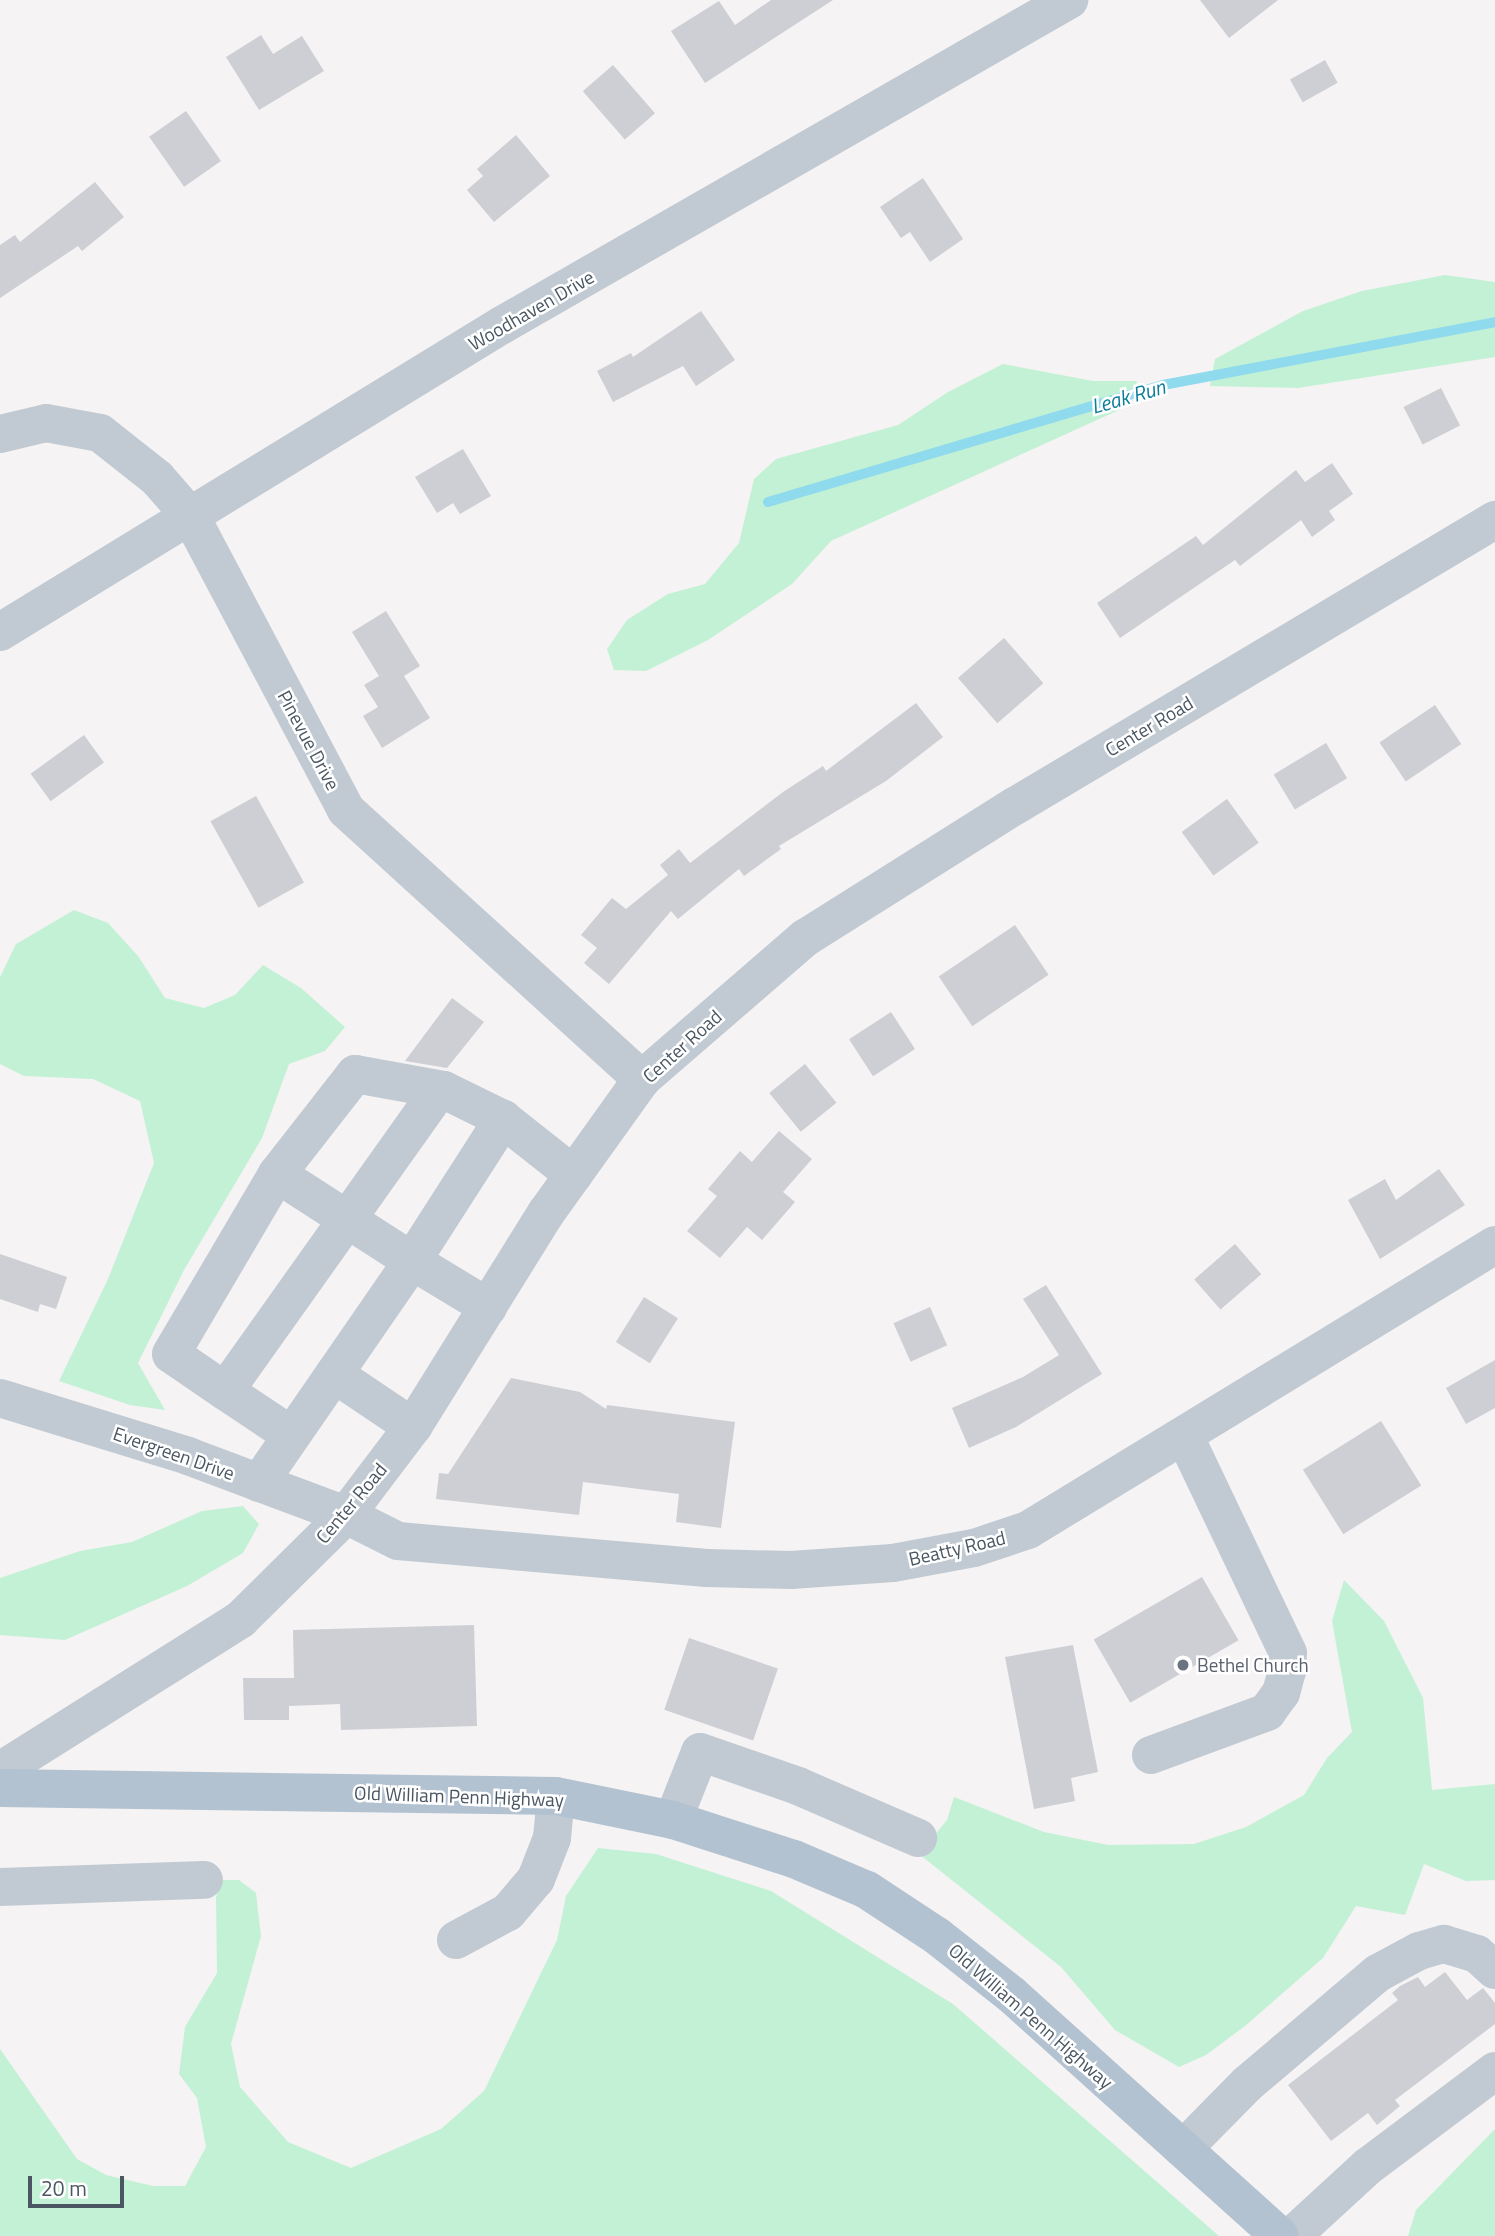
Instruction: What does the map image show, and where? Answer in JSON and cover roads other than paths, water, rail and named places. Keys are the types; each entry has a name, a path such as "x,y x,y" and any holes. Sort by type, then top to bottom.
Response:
{"main road":[{"name":"Old William Penn Highway","path":"0,1788 556,1796 673,1820 793,1859 890,1906 1012,1995 1280,2236"}],"street":[{"name":"Woodhaven Drive","path":"0,632 502,325 1069,0"},
{"name":"Pinevue Drive","path":"0,434 46,423 100,433 157,478 191,517 346,810 642,1079"},
{"name":"Center Road","path":"0,1771 241,1619 346,1515 413,1427 574,1175 642,1079 805,938 1015,806 1495,520"},
{"path":"291,1435 172,1354 277,1174 355,1074 439,1090 503,1119 574,1175"},
{"path":"225,1391 439,1090"},
{"path":"259,1483 412,1261 503,1119"},
{"path":"277,1174 488,1307"},
{"name":"Beatty Road","path":"346,1515 398,1541 453,1548 707,1568 791,1570 893,1563 974,1548 1028,1530 1185,1437 1495,1245"},
{"path":"334,1374 413,1427"},
{"name":"Evergreen Drive","path":"0,1398 259,1483 346,1515"},
{"path":"1151,1755 1267,1712 1281,1693 1287,1671 1287,1653 1185,1437"},
{"path":"673,1820 700,1752 797,1786 918,1838"},
{"path":"456,1940 508,1912 536,1879 552,1838 556,1796"},
{"path":"0,1888 204,1880"},
{"path":"1183,2149 1247,2084 1378,1973 1419,1951 1444,1944 1477,1954 1495,1970"},
{"path":"1292,2236 1367,2167 1495,2071"}],"waterway":[{"name":"Leak Run","path":"768,502 1163,385 1495,322"}],"place":[{"name":"Bethel Church","path":"1183,1665"}]}
